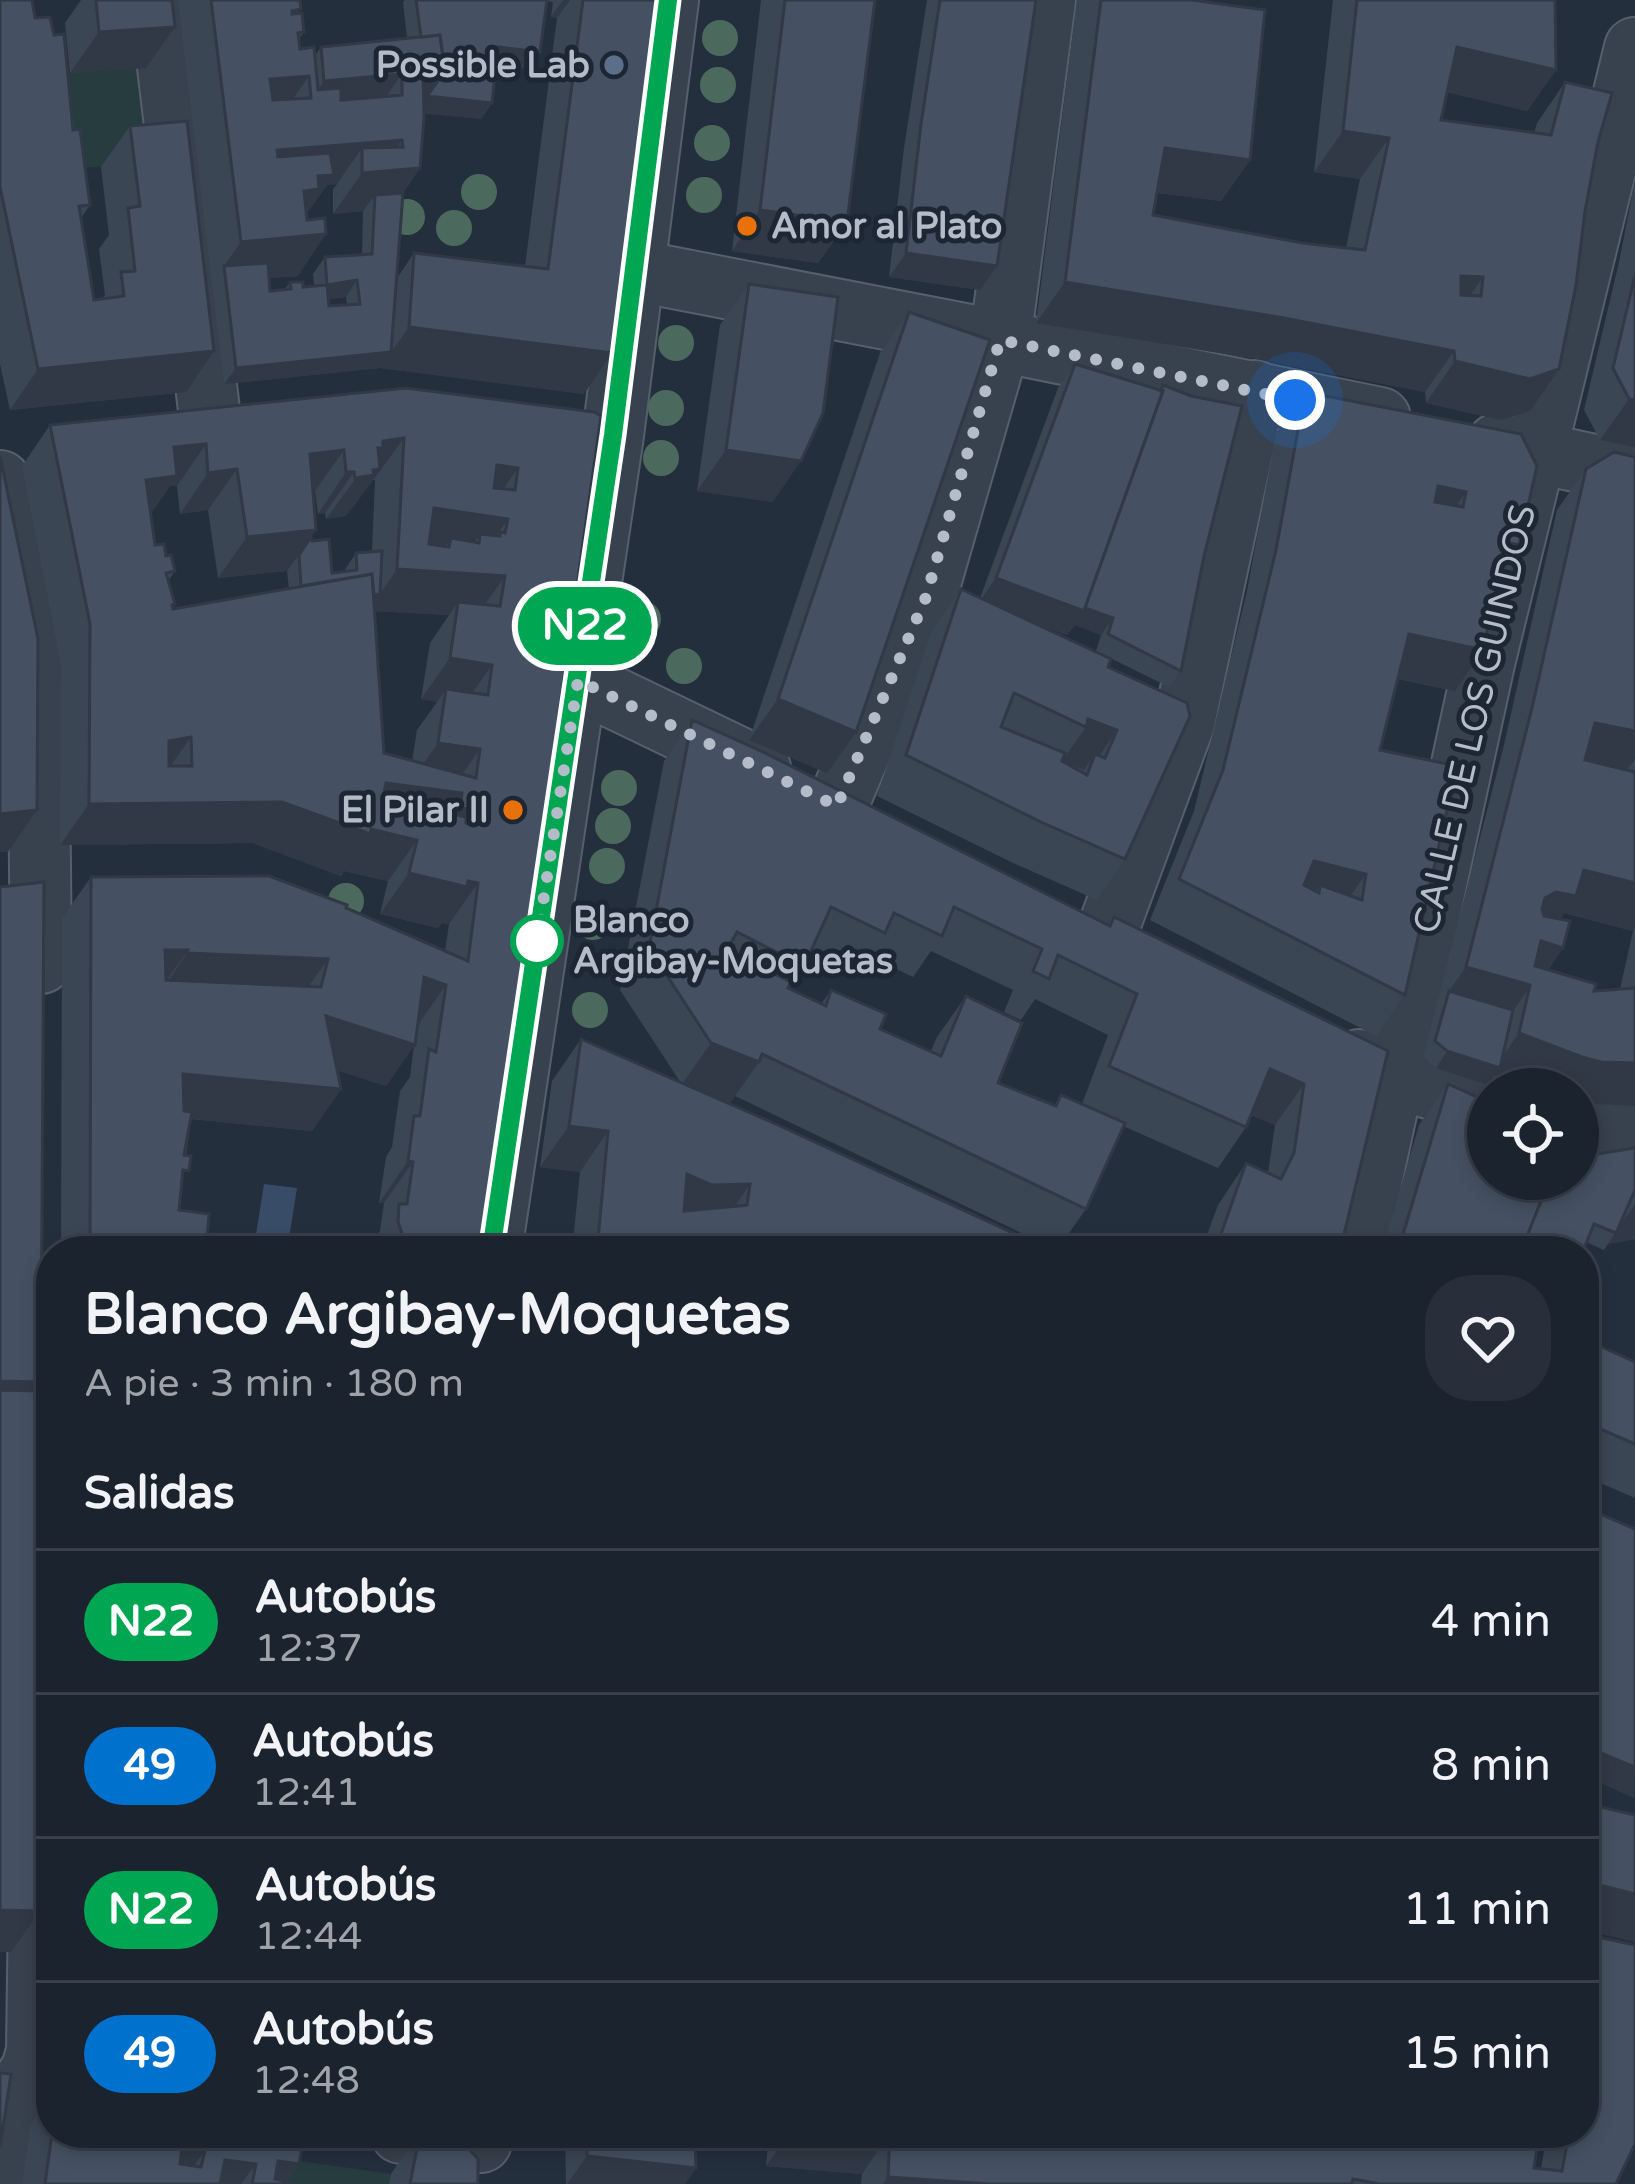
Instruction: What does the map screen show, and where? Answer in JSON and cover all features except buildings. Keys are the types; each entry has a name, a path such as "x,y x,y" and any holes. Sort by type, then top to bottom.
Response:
{"street":[{"path":"160,0 210,427"},
{"path":"495,1236 544,1049 578,680 585,432 633,270 668,0"},
{"path":"578,680 857,816 948,608 1000,340 1045,0"},
{"name":"CALLE DE LOS GUINDOS","path":"1359,1236 1455,788 1635,48"},
{"path":"633,270 1255,391 1635,474"},
{"path":"1105,940 1163,712 1255,391"},
{"path":"12,458 38,680 41,1015"},
{"path":"1312,1038 1395,1077 1467,1100"},
{"path":"1599,1131 1635,1130"},
{"path":"4,2184 23,2088 36,2057"}],"green space":[{"path":"146,68 158,162 44,171 35,75"},
{"path":"279,2158 391,2174 389,2184 274,2184"}],"water":[{"path":"264,1184 297,1188 289,1236 256,1236"}],"bus line":[{"name":"N22","path":"493,1236 613,435 668,0"}],"place":[{"name":"Possible Lab","path":"614,65"},
{"name":"Amor al Plato","path":"747,226"},
{"name":"El PiIar II","path":"513,810"},
{"name":"Blanco Argibay-Moquetas","path":"537,941"}],"route":[{"path":"537,941 578,680 837,806 926,597 1000,340 1295,400"}]}
